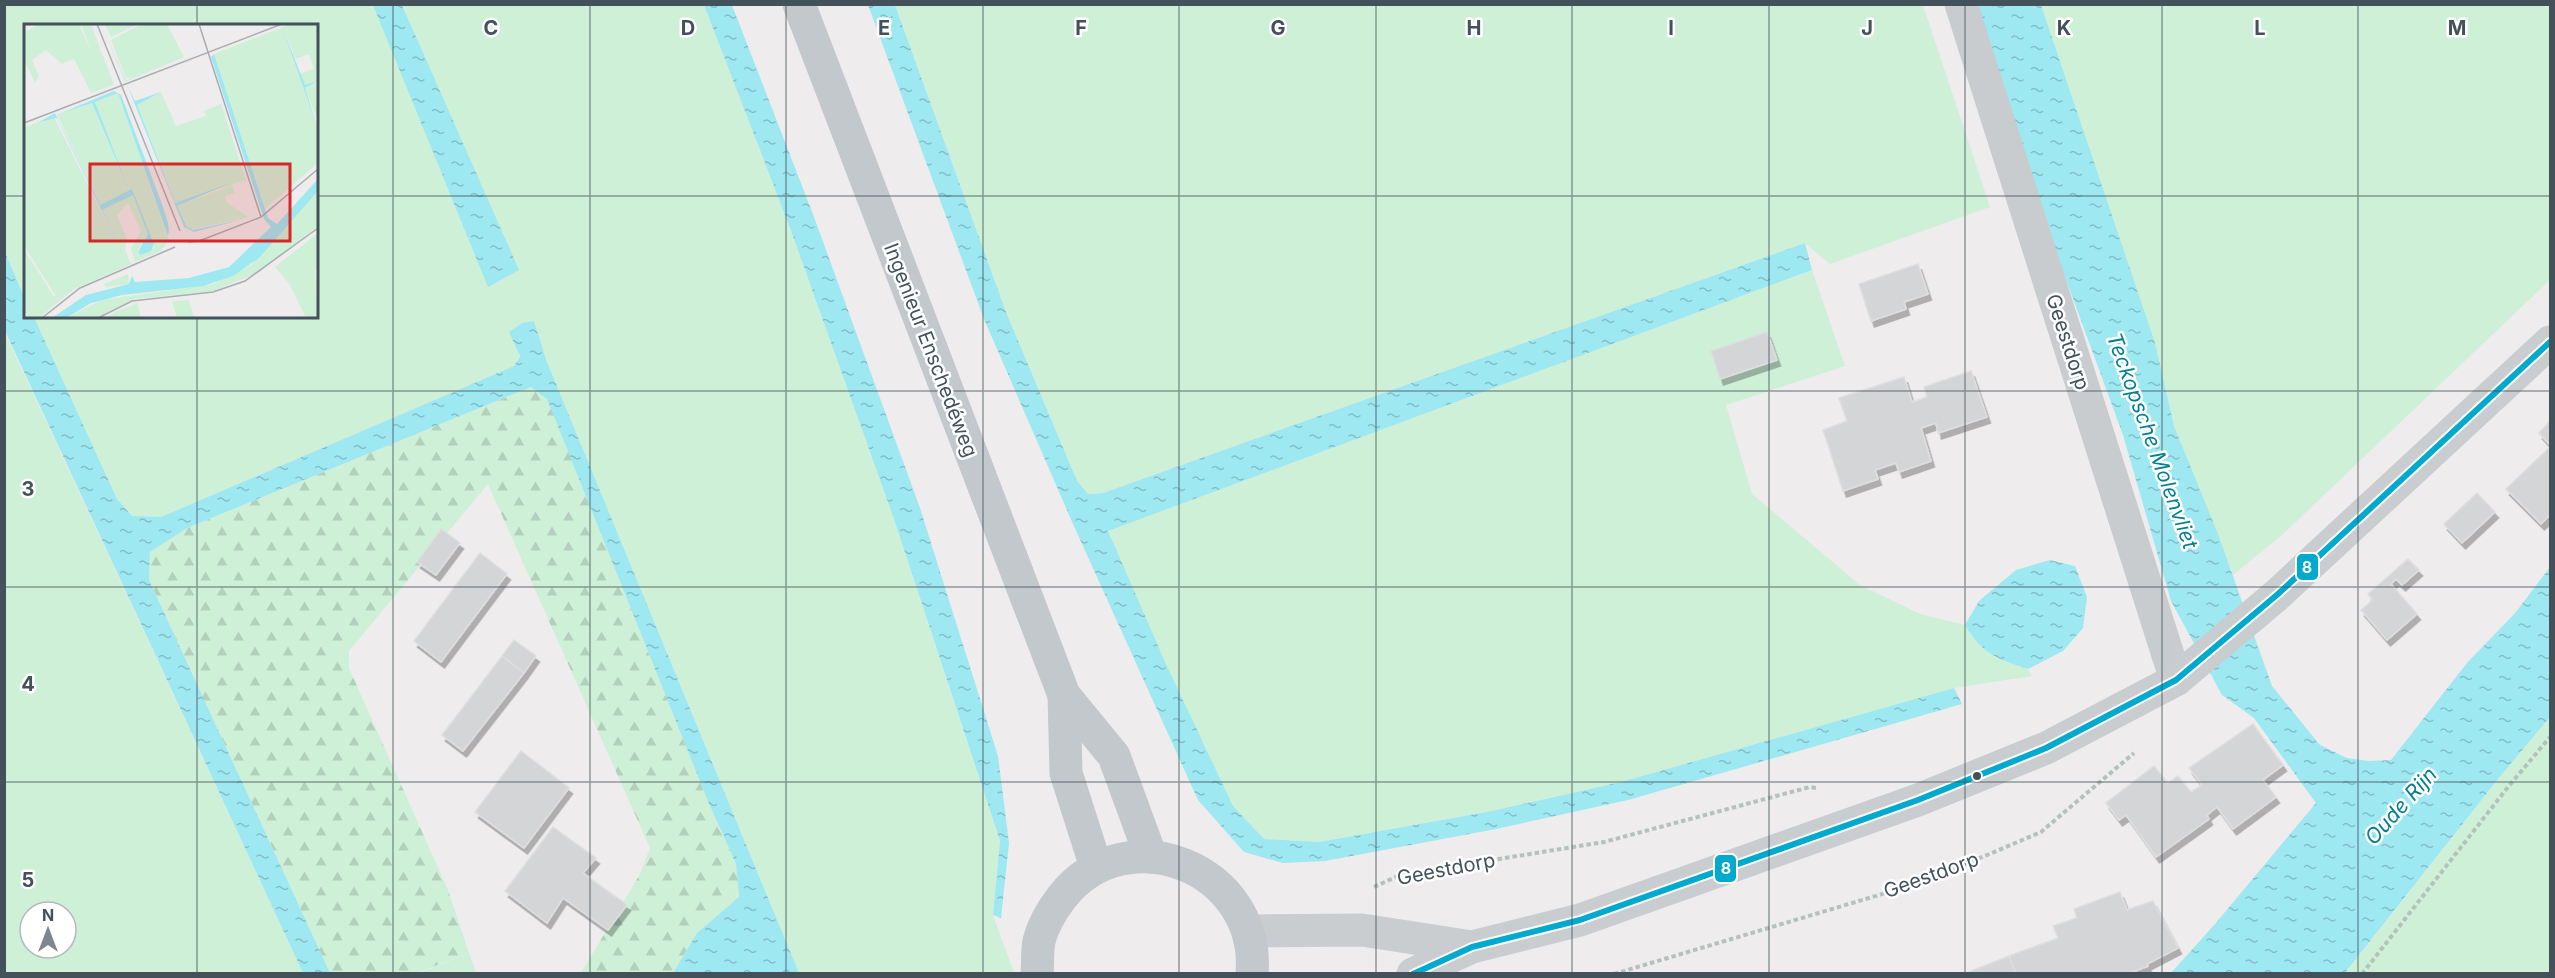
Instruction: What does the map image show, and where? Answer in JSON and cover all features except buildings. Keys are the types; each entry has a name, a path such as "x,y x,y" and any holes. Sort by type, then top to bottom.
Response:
{"main road":[{"name":"Ingenieur Enschedéweg","path":"799,4 1064,695 1114,756 1151,857"},
{"path":"1413,974 1472,947 1580,920 1918,800 2046,748 2185,672 2278,594 2550,342"},
{"name":"Ingenieur Enschedéweg","path":"1064,695 1066,773 1096,867"},
{"path":"1037,974 1039,942 1050,912 1070,887 1096,867 1132,857 1176,861 1200,872 1214,882 1238,908 1248,931 1253,960 1252,974"},
{"path":"1248,931 1362,930 1472,947"}],"street":[{"name":"Geestdorp","path":"1961,4 2185,672"}],"path":[{"path":"2362,974 2508,787 2550,737"},
{"name":"Geestdorp","path":"1614,974 1926,881 2041,832 2136,752"},
{"name":"Geestdorp","path":"1362,930 1364,898 1377,885 1400,875 1604,842 1810,787 1821,789"}],"green space":[{"path":"4,5 373,5 396,57 420,46 402,5 704,5 790,228 894,519 1000,842 993,915 1014,973 799,973 547,362 534,321 514,366 161,517 132,516 117,499 34,318 318,318 318,24 24,24 24,297 5,252"},
{"path":"895,5 1923,5 1990,207 1830,264 1805,243 1103,493 1087,494 1077,481 1006,312"},
{"path":"2041,5 2550,5 2550,280 2283,534 2233,575 2174,426"},
{"path":"1812,270 1845,366 1726,405 1752,494 1860,585 1920,614 1965,625 1984,649 2007,662 2028,669 2032,676 1954,688 1621,782 1492,811 1319,842 1264,839 1233,807 1107,531"},
{"path":"4,331 303,973 5,973"},
{"path":"531,387 547,398 707,799 736,864 740,897 697,933 673,973 581,973 640,874 650,848 488,484 349,651 349,668 448,890 469,953 417,973 330,973 149,580 150,552 187,528"},
{"path":"2550,717 2550,973 2345,974 2498,779"},
{"path":"469,953 476,973 417,974"}],"water":[{"path":"373,5 402,5 519,270 488,287"},
{"path":"704,5 732,5 814,217 920,508 998,756 1009,843 1001,918 993,915 1000,841 894,519 790,228"},
{"path":"868,5 895,5 1006,312 1077,481 1088,494 1103,493 1805,243 1812,270 1108,531 1166,664 1233,806 1264,839 1319,842 1492,811 1621,782 1954,688 1962,704 1628,800 1496,829 1325,861 1283,863 1244,852 1198,800 1073,524 984,319"},
{"path":"1975,5 2041,5 2155,343 2174,426 2218,534 2272,686 2320,745 2347,758 2369,761 2391,760 2467,663 2516,612 2550,567 2550,717 2498,779 2345,973 2171,973 2316,803 2254,718 2222,695 2171,601 2123,435 2035,195"},
{"path":"5,252 24,297 24,318 34,318 117,499 132,516 161,517 514,366 520,356 509,332 522,323 534,321 547,362 799,973 673,973 697,933 739,897 736,864 707,799 547,399 531,387 187,528 150,552 149,580 330,973 303,973 5,331"},
{"path":"2050,560 2075,566 2087,597 2083,628 2063,651 2028,669 1991,654 1978,643 1965,625 1979,601 2016,570"}],"transit line":[{"name":"8","path":"1413,974 1472,947 1580,920 1918,800 2046,748 2176,680 2278,594 2550,342"}],"water label":[{"name":"Teckopsche Molenvliet","path":"2152,441"},
{"name":"Oude Rijn","path":"2401,806"}]}
